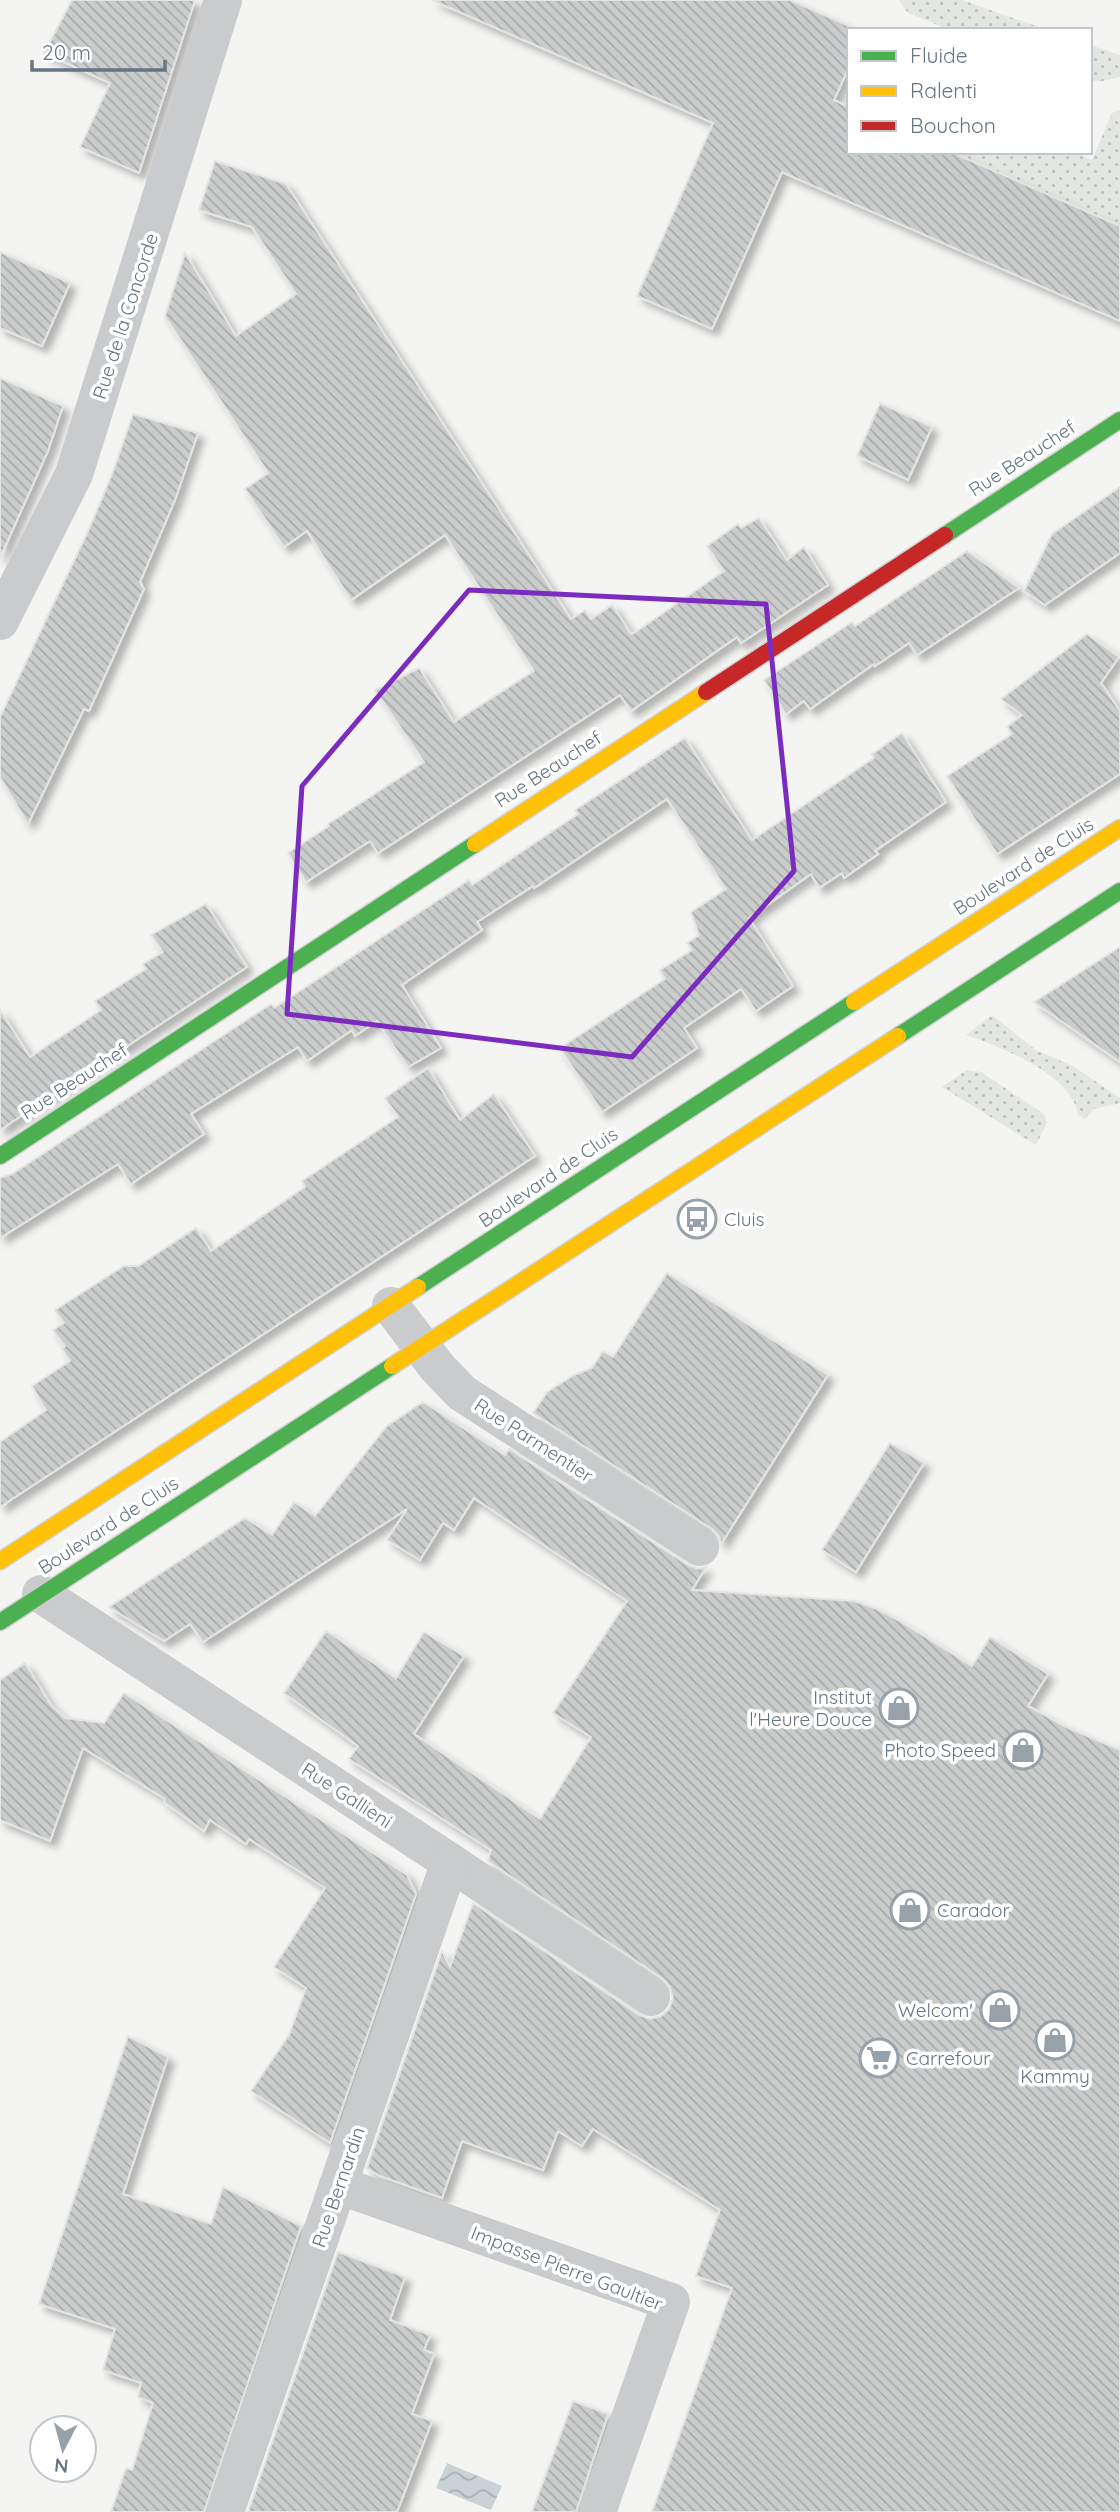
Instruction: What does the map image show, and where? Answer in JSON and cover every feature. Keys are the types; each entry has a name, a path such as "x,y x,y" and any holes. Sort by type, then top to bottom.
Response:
{"main road":[{"name":"Rue Beauchef","path":"0,1156 1120,420"},
{"name":"Boulevard de Cluis","path":"0,1561 1120,828"},
{"name":"Boulevard de Cluis","path":"0,1622 1120,891"}],"street":[{"name":"Rue de la Concorde","path":"0,621 9,581 74,474 223,0"},
{"name":"Rue Parmentier","path":"391,1306 437,1367 462,1393 700,1547"},
{"name":"Rue Gallieni","path":"41,1594 651,1997"},
{"name":"Rue Bernardin","path":"225,2512 450,1862"},
{"name":"Impasse Pierre Gaultier","path":"338,2185 671,2302 597,2512"}],"highlighted area":[{"path":"469,590 766,604 794,871 632,1057 287,1014 302,786"}],"shaded area":[{"path":"899,0 962,0 1041,28 945,28 908,13"},
{"path":"1092,46 1120,55 1120,77 1092,81"},
{"path":"1120,110 1120,226 956,154 1078,154 1092,160 1112,113"},
{"path":"992,1015 1037,1051 1073,1066 1120,1098 1120,1103 1094,1109 1085,1119 1078,1115 1073,1101 1050,1075 1015,1055 966,1035"},
{"path":"967,1070 981,1072 1044,1114 1047,1123 1036,1145 942,1087"}],"water":[{"path":"447,2463 502,2486 491,2510 436,2488"}],"building":[{"path":"72,0 195,0 139,173 80,147 110,83 44,53"},
{"path":"432,0 790,0 849,26 847,71 834,100 847,106 847,154 956,154 1120,226 1120,321 782,172 712,329 637,296 713,123"},
{"path":"215,161 286,184 571,619 585,610 591,619 612,605 631,634 634,633 724,571 707,546 738,524 741,528 759,518 787,560 804,547 828,585 741,643 737,637 631,711 620,695 378,853 370,841 306,882 288,853 424,762 375,690 419,668 454,722 534,671 445,535 351,600 307,531 284,547 245,489 268,473 165,316 185,253 236,336 296,294 252,227 199,210"},
{"path":"0,252 70,283 42,346 0,328"},
{"path":"0,378 63,406 48,451 0,558"},
{"path":"880,403 932,427 908,480 857,456"},
{"path":"133,414 198,433 175,500 140,582 144,589 89,711 84,709 28,824 0,777 0,717 89,529"},
{"path":"1120,487 1120,553 1045,605 1024,591 1052,534"},
{"path":"967,551 1019,588 917,655 909,643 810,709 804,701 786,714 764,680 852,622 855,626"},
{"path":"1087,634 1119,657 1101,683 1120,711 1120,774 997,854 947,776 1012,734 1007,727 1022,715 1001,699"},
{"path":"902,733 946,802 875,851 878,854 844,878 842,873 819,888 811,874 749,918 793,986 756,1011 741,989 684,1028 697,1048 602,1112 560,1048 665,979 660,970 692,950 687,943 699,935 691,912 726,889 667,799 534,888 533,886 477,922 482,930 402,985 441,1048 408,1067 377,1021 355,1036 352,1030 307,1061 298,1047 191,1114 204,1134 131,1184 118,1164 0,1238 0,1178 12,1174 271,1004 274,1008 469,880 472,885 578,814 575,810 685,738 752,840 874,758 872,754"},
{"path":"206,904 247,967 0,1130 0,1010 30,1057 101,1010 95,1001 146,969 143,964 163,952 151,935"},
{"path":"1120,947 1120,1062 1034,1002"},
{"path":"428,1068 460,1120 494,1094 535,1156 0,1507 0,1442 46,1410 32,1386 70,1361 62,1349 65,1346 53,1330 64,1323 55,1310 124,1266 138,1266 196,1228 211,1251 305,1187 302,1181 398,1117 385,1098"},
{"path":"667,1273 828,1375 721,1544 719,1536 712,1529 533,1413 547,1392 574,1375 592,1368 603,1351 613,1357"},
{"name":"Carrefour","path":"423,1402 505,1455 509,1449 688,1565 698,1569 706,1567 692,1590 854,1601 898,1620 972,1666 990,1637 1048,1674 1028,1706 1066,1727 1120,1750 1120,2512 652,2512 732,2288 696,2276 720,2210 593,2129 582,2146 558,2131 543,2170 462,2141 442,2198 380,2176 367,2168 442,1951 450,1967 473,1903 639,2015 650,2019 661,2016 669,2009 673,1998 670,1987 663,1979 488,1861 491,1850 349,1759 358,1746 284,1693 326,1631 396,1678 424,1632 464,1656 414,1734 540,1819 591,1737 553,1713 627,1601 474,1498 454,1530 443,1523 420,1560 387,1540 407,1509 203,1642 190,1624 164,1641 109,1607 245,1518 272,1535 294,1502 315,1516 387,1426"},
{"path":"890,1443 924,1463 856,1572 822,1550"},
{"path":"25,1663 51,1705 65,1718 104,1723 124,1693 407,1875 416,1894 330,2143 251,2091 289,2035 306,1988 274,1967 325,1888 249,1839 246,1844 210,1820 204,1831 164,1802 165,1799 83,1748 50,1841 0,1820 0,1680"},
{"path":"128,2036 168,2057 123,2194 211,2224 223,2187 301,2226 204,2512 111,2512 126,2468 132,2470 153,2403 138,2397 141,2383 103,2370 115,2329 39,2304"},
{"path":"338,2252 405,2277 390,2320 430,2335 424,2350 434,2354 412,2414 432,2421 397,2512 248,2512"},
{"path":"573,2401 608,2414 576,2512 532,2512"}],"traffic: fast":[{"path":"945,535 1120,420"},
{"path":"0,1156 475,844"},
{"path":"898,1036 1120,891"},
{"path":"418,1287 854,1002"},
{"path":"0,1622 392,1366"}],"traffic: slow":[{"path":"475,844 706,692"},
{"path":"854,1002 1120,828"},
{"path":"392,1366 898,1036"},
{"path":"0,1561 418,1287"}],"traffic: jam":[{"path":"706,692 945,535"}],"place":[{"name":"Cluis","path":"697,1219"},
{"name":"Institut l'Heure Douce","path":"899,1708"},
{"name":"Photo Speed","path":"1023,1750"},
{"name":"Carador","path":"910,1910"},
{"name":"Welcom'","path":"1000,2010"},
{"name":"Kammy","path":"1055,2040"},
{"name":"Carrefour","path":"879,2058"}]}
